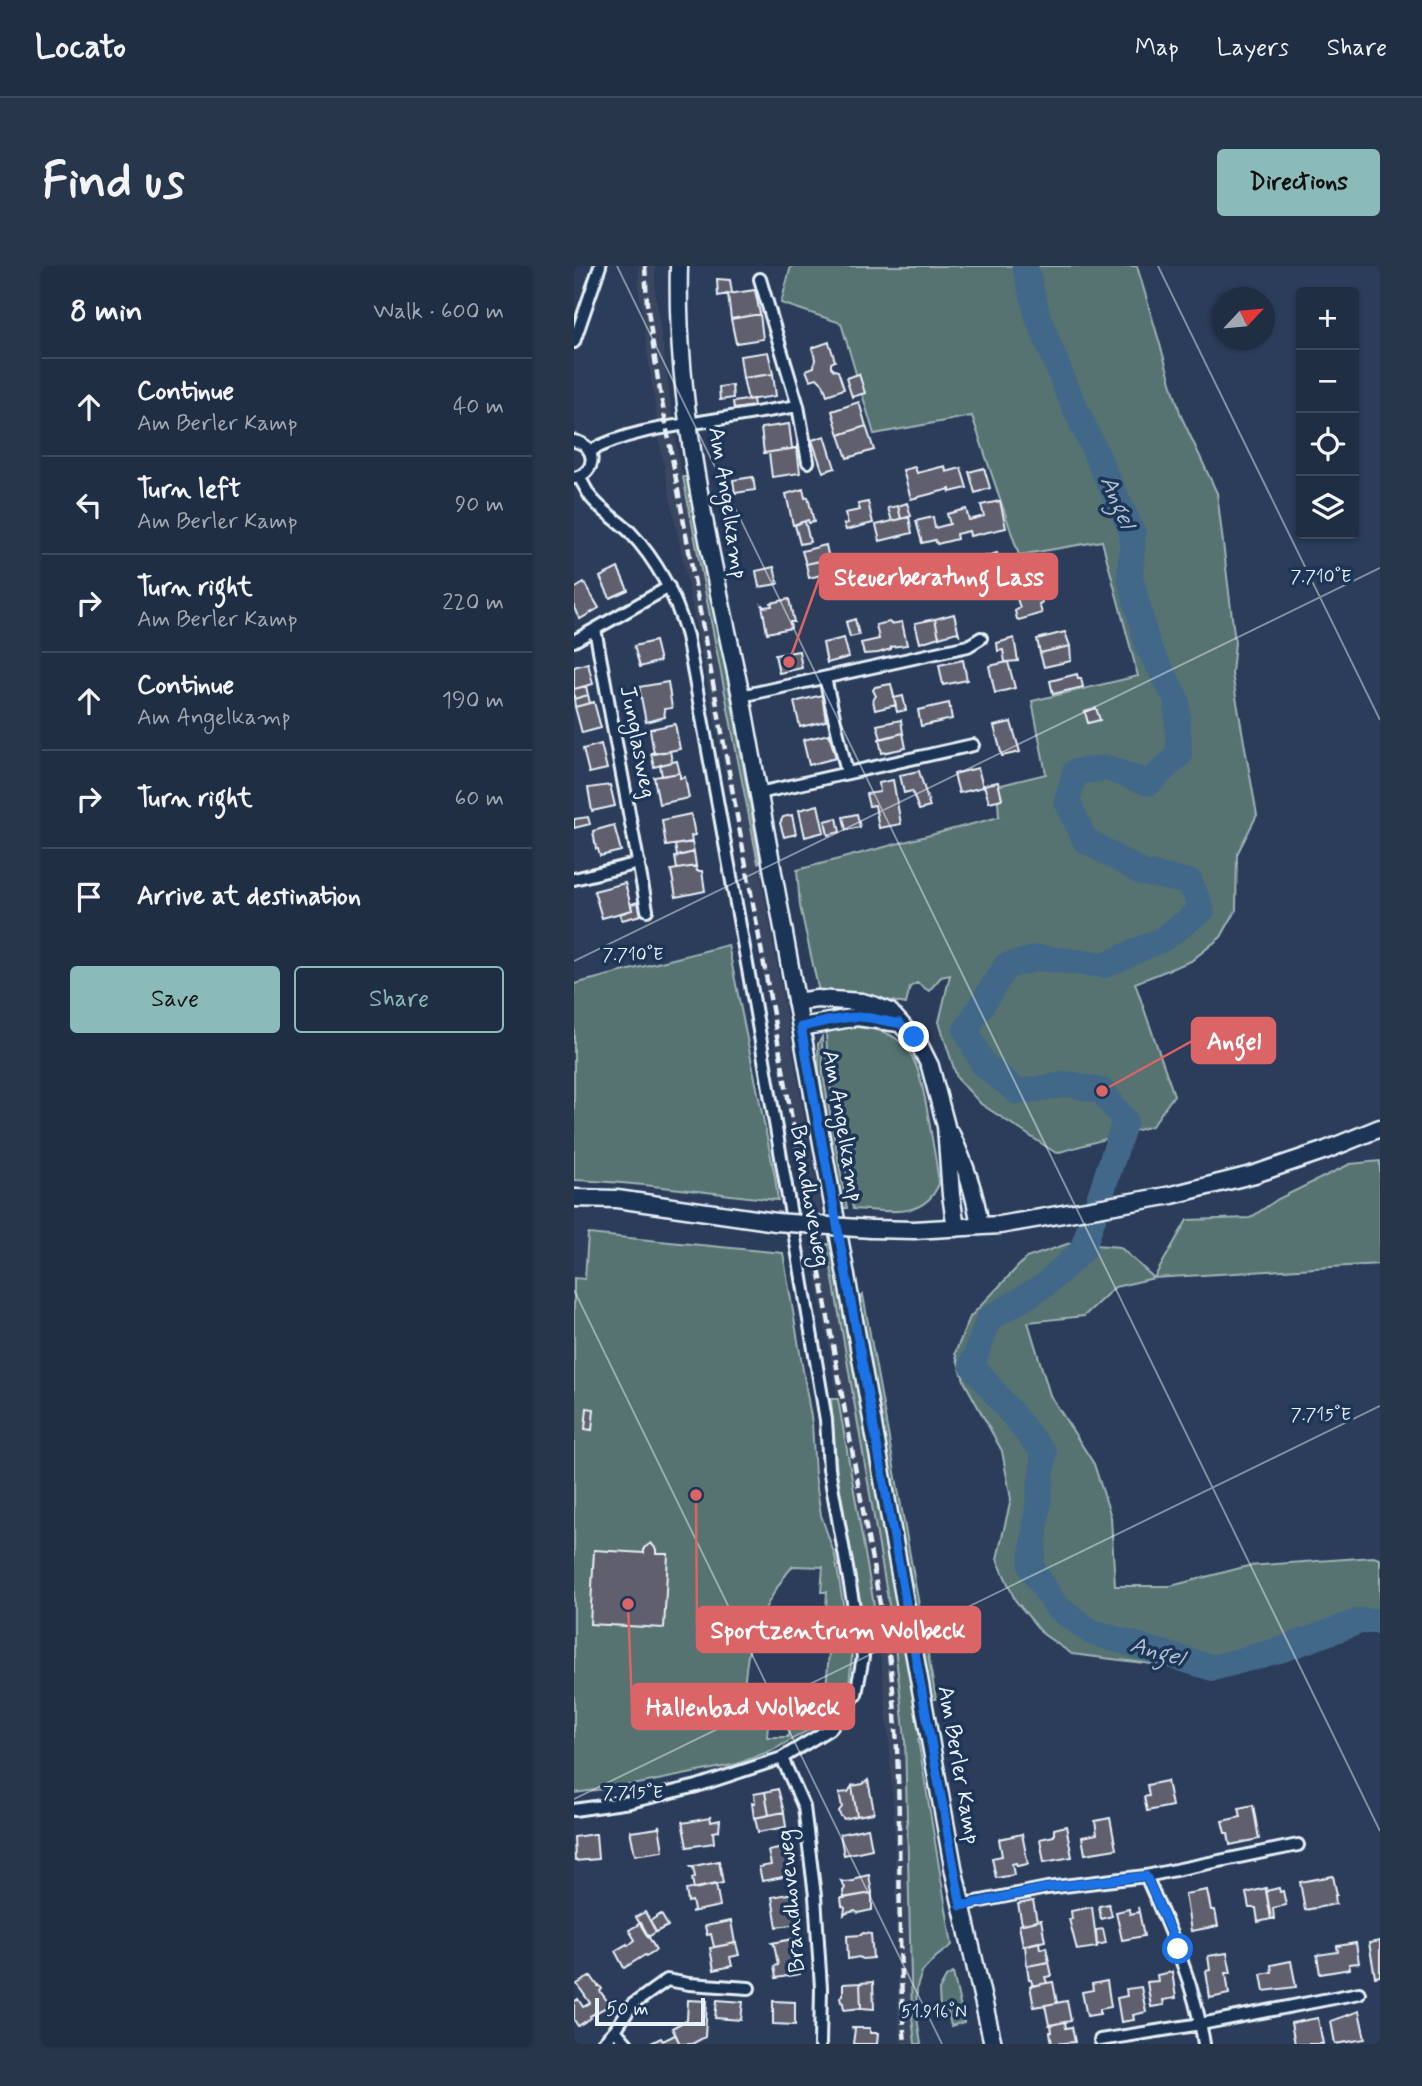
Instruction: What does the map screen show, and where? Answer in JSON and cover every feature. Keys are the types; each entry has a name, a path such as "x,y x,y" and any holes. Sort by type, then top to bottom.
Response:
{"street":[{"path":"574,342 600,266"},
{"path":"590,452 643,432 689,423 682,364 679,266"},
{"path":"760,279 797,406 808,462"},
{"name":"Am Angelkamp","path":"797,406 689,423 706,535 741,696 874,1426"},
{"path":"574,441 584,444 590,452 591,465 577,477"},
{"name":"Brandhoveweg","path":"574,1810 630,1802 697,1786 782,1759 831,1728 856,1694 863,1657 829,1469 826,1420 754,1002 687,636 669,587 652,559 630,532 590,497 577,477"},
{"path":"574,641 669,587"},
{"name":"Junglasweg","path":"595,629 647,910"},
{"path":"741,696 968,646 981,638"},
{"path":"825,678 847,773"},
{"path":"758,793 973,745"},
{"path":"574,879 639,863"},
{"path":"796,1002 817,999 862,1002 890,1012 914,1037 927,1059 946,1126 963,1160 976,1197 980,1226"},
{"path":"801,1027 857,1017 899,1023"},
{"path":"946,1126 956,1228"},
{"path":"574,1198 617,1199 776,1222 871,1229 914,1230 980,1226 1021,1222 1172,1195 1255,1174 1380,1128"},
{"name":"Am Berler Kamp","path":"874,1426 961,1906 993,2044"},
{"name":"Brandhoveweg","path":"782,1759 804,1807 816,1909 821,1988 820,2044"},
{"path":"961,1906 1046,1888 1146,1876 1298,1845"},
{"path":"1146,1876 1178,1949 1205,2044"},
{"path":"602,2044 632,2005 667,1980 749,1988"},
{"path":"1100,2040 1201,2024 1359,1993"},
{"path":"615,2030 627,2044"}],"shaded area":[{"path":"639,266 655,266 655,291 677,448 762,882 893,1628 905,1739 912,2017 915,2044 901,2044 898,2017 894,1818 878,1628 748,888 661,451 639,291"}],"green space":[{"path":"791,266 1137,266 1181,416 1217,493 1235,642 1232,674 1257,815 1237,854 1236,910 1221,937 1191,961 1135,983 1174,1095 1152,1126 1056,1153 981,1104 957,1078 939,1022 950,975 941,977 929,991 917,983 910,987 906,1004 854,993 827,995 819,992 800,906 797,870 999,817 997,786 1046,774 1032,701 1138,676 1102,541 1019,555 972,416 874,434 841,323 781,303"},
{"path":"683,477 688,477 725,665 760,862 758,863"},
{"path":"728,945 778,1200 574,1180 574,984"},
{"path":"842,1027 884,1032 908,1050 915,1064 925,1099 939,1184 924,1204 903,1211 853,1209 829,1082 826,1033"},
{"path":"822,1037 823,1074 847,1208 842,1208 819,1074 818,1044"},
{"path":"1380,1161 1380,1264 1154,1278 1187,1220 1250,1218 1278,1199 1350,1164"},
{"path":"588,1234 783,1253 812,1423 821,1515 835,1556 852,1657 849,1684 826,1720 773,1750 737,1764 638,1784 574,1793 574,1278 585,1279","holes":["793,1566 823,1567 821,1592 827,1592 825,1628 831,1629 825,1700 802,1701 801,1723 789,1723 788,1737 767,1737 768,1724 743,1724 751,1642 769,1602"]},
{"path":"1070,1243 1120,1247 1154,1278 1115,1287 1084,1316 1028,1322 1050,1395 1094,1464 1111,1517 1115,1586 1171,1586 1248,1566 1373,1557 1380,1559 1380,1621 1359,1621 1283,1649 1213,1668 1184,1668 1072,1654 1043,1634 1015,1600 997,1559 1011,1499 1002,1451 965,1383 955,1353 970,1317 1026,1258"},
{"path":"827,1244 831,1245 921,1738 918,1739 952,1945 922,1972 917,1987 916,2011 921,2044 915,2044 912,2017 905,1739 893,1628"},
{"path":"863,1295 936,1699 932,1699 859,1299"},
{"path":"831,1399 838,1399 878,1628 865,1630 837,1473"},
{"path":"953,1973 964,2022 951,2026 947,2009 940,2010 939,1990 946,1977"}],"building":[{"path":"717,279 730,280 732,293 718,296"},
{"path":"755,290 760,314 731,319 728,294"},
{"path":"760,314 763,339 736,343 731,319"},
{"path":"829,342 835,361 831,363 831,367 838,371 844,389 827,395 823,384 817,378 810,380 806,370 814,367 812,348"},
{"path":"768,352 773,374 743,378 740,356"},
{"path":"773,374 776,396 748,400 743,378"},
{"path":"859,374 865,393 852,397 846,378"},
{"path":"732,385 733,398 720,400 719,387"},
{"path":"753,399 754,406 734,409 733,402"},
{"path":"859,402 866,426 839,435 832,411"},
{"path":"789,424 792,448 797,448 764,453 761,428"},
{"path":"866,426 874,450 847,458 839,435"},
{"path":"825,436 835,468 823,472 812,440"},
{"path":"797,448 800,473 772,477 769,453 764,453"},
{"path":"945,466 946,472 961,468 967,488 950,492 950,489 911,499 903,470 915,467 917,473"},
{"path":"984,468 990,488 975,493 969,472"},
{"path":"753,477 755,490 735,493 733,480"},
{"path":"803,489 805,498 808,497 814,522 809,523 808,520 793,525 786,494"},
{"path":"1000,501 1006,528 970,536 969,531 956,534 957,539 937,544 935,540 922,543 916,521 933,517 935,528 950,524 947,514 966,509 969,520 984,516 981,505"},
{"path":"868,502 873,523 846,530 844,524 848,523 845,513 860,510 858,504"},
{"path":"907,503 911,516 901,519 898,506"},
{"path":"898,506 901,519 892,521 888,508"},
{"path":"909,517 912,533 880,541 876,525"},
{"path":"805,521 810,542 800,544 795,525"},
{"path":"826,545 829,559 806,564 802,551"},
{"path":"997,553 1003,575 978,582 972,560"},
{"path":"829,559 833,572 809,578 806,564"},
{"path":"774,567 778,584 759,587 756,571"},
{"path":"618,568 628,590 610,598 600,577"},
{"path":"584,583 599,608 580,619 574,608 574,589"},
{"path":"1037,584 1042,613 1017,619 1015,611 1020,608 1015,592"},
{"path":"789,599 794,622 790,622 791,628 767,633 762,605 772,606 771,603"},
{"path":"954,614 959,634 957,632 939,637 935,619"},
{"path":"855,619 859,635 850,637 846,622"},
{"path":"935,619 939,637 920,643 915,623"},
{"path":"902,622 907,645 864,654 861,643 879,639 876,625"},
{"path":"1065,632 1070,646 1040,653 1037,639"},
{"path":"844,638 849,657 827,663 823,643"},
{"path":"1014,638 1018,661 1005,662 1003,650 998,651 997,643"},
{"path":"655,641 660,661 640,667 634,646"},
{"path":"1070,646 1071,661 1044,667 1040,653"},
{"path":"799,651 802,668 779,673 775,655"},
{"path":"963,660 967,680 943,685 939,665"},
{"path":"1008,662 1015,688 995,693 989,666"},
{"path":"588,663 593,684 574,689 574,667"},
{"path":"1077,674 1083,687 1053,694 1050,681"},
{"path":"668,682 672,708 664,709 665,717 646,722 639,687"},
{"path":"891,684 896,705 875,710 873,700 876,696 873,690 875,687"},
{"path":"586,686 588,695 574,699 574,689"},
{"path":"588,695 590,703 575,707 574,699"},
{"path":"822,695 826,721 800,727 794,702"},
{"path":"903,696 906,710 897,712 894,698"},
{"path":"594,702 601,728 582,733 575,707"},
{"path":"949,703 952,719 921,726 918,710"},
{"path":"1096,708 1100,720 1088,723 1085,712"},
{"path":"901,720 903,733 881,739 877,725"},
{"path":"1011,722 1020,752 1002,756 994,726"},
{"path":"675,724 680,749 654,754 650,729"},
{"path":"903,733 906,748 882,753 879,739"},
{"path":"829,734 836,758 809,765 803,740"},
{"path":"601,744 607,769 589,773 583,749"},
{"path":"670,751 672,762 654,767 651,753"},
{"path":"677,761 680,773 662,776 660,765"},
{"path":"978,768 983,787 959,793 954,774"},
{"path":"919,771 930,807 919,810 912,791 904,793 900,775"},
{"path":"680,773 680,778 685,777 689,798 659,804 654,777"},
{"path":"893,780 901,824 879,828 875,805 869,806 866,794 880,792 879,783"},
{"path":"998,782 1002,799 989,802 984,785"},
{"path":"610,785 615,806 592,811 588,788"},
{"path":"818,805 824,832 805,837 799,810"},
{"path":"691,814 695,835 691,836 692,842 666,846 662,820"},
{"path":"857,814 860,827 846,830 843,817"},
{"path":"792,815 796,834 784,837 780,823 783,817"},
{"path":"588,817 590,824 574,828 574,819"},
{"path":"837,818 840,832 828,835 825,821"},
{"path":"614,825 621,851 600,856 593,831"},
{"path":"692,842 694,852 677,856 675,845"},
{"path":"694,852 696,866 677,869 675,857"},
{"path":"696,866 697,871 702,871 705,891 676,897 671,870"},
{"path":"625,883 632,910 602,918 594,891"},
{"path":"638,902 641,915 622,920 620,914 632,910 631,904"},
{"path":"587,1408 594,1409 592,1430 585,1429"},
{"path":"651,1543 656,1554 668,1554 664,1628 590,1624 594,1550 644,1553 644,1548"},
{"path":"868,1780 874,1811 857,1816 852,1786"},
{"path":"1167,1781 1172,1806 1147,1811 1144,1797 1149,1796 1147,1785"},
{"path":"852,1786 857,1816 844,1819 839,1811 842,1807 839,1793 848,1792"},
{"path":"778,1789 784,1812 769,1815 765,1792"},
{"path":"765,1792 769,1815 754,1818 754,1794"},
{"path":"1253,1805 1259,1839 1230,1845 1222,1821 1241,1817 1239,1808"},
{"path":"784,1812 786,1827 758,1832 755,1818"},
{"path":"710,1816 711,1822 720,1820 719,1831 713,1832 714,1843 687,1847 682,1821 683,1823"},
{"path":"1110,1818 1116,1849 1085,1854 1082,1837 1097,1834 1095,1821"},
{"path":"659,1825 663,1851 635,1855 630,1830 658,1828"},
{"path":"1066,1826 1072,1857 1044,1862 1040,1839 1054,1836 1054,1829"},
{"path":"868,1828 872,1849 844,1855 840,1834"},
{"path":"596,1834 598,1859 575,1861 574,1837"},
{"path":"1022,1834 1028,1864 1012,1864 1014,1875 996,1878 992,1858 1002,1856 999,1839"},
{"path":"789,1847 794,1875 762,1881 759,1867 771,1865 768,1851"},
{"path":"719,1861 723,1883 694,1889 693,1867 689,1867"},
{"path":"869,1875 872,1893 844,1898 845,1888 841,1881 854,1881"},
{"path":"1333,1876 1336,1904 1305,1910 1300,1882"},
{"path":"716,1884 720,1906 691,1912 694,1910 692,1901 688,1902 686,1890"},
{"path":"1266,1888 1271,1919 1258,1922 1256,1908 1249,1908 1246,1893"},
{"path":"1279,1888 1280,1892 1283,1891 1286,1905 1273,1908 1274,1919 1271,1919 1266,1891"},
{"path":"1207,1890 1218,1926 1191,1931 1185,1894"},
{"path":"793,1893 799,1924 777,1927 772,1897"},
{"path":"872,1893 872,1910 844,1915 845,1908 841,1898"},
{"path":"1033,1901 1037,1921 1022,1924 1018,1904"},
{"path":"1109,1904 1112,1916 1101,1919 1099,1906"},
{"path":"1092,1907 1097,1947 1077,1950 1069,1919 1072,1919 1071,1911"},
{"path":"1138,1907 1144,1936 1122,1940 1116,1912 1129,1909 1130,1914 1139,1912"},
{"path":"645,1912 656,1932 648,1937 636,1917"},
{"path":"661,1914 668,1926 656,1932 650,1921"},
{"path":"1041,1920 1045,1941 1023,1946 1019,1925"},
{"path":"731,1921 735,1943 714,1947 711,1934 707,1935 705,1926"},
{"path":"641,1923 656,1950 624,1968 615,1951 635,1940 629,1930"},
{"path":"1103,1929 1106,1943 1097,1945 1096,1930"},
{"path":"871,1934 873,1958 848,1959 847,1936"},
{"path":"793,1939 797,1972 800,1974 776,1978 774,1966 778,1965 772,1943"},
{"path":"1380,1941 1380,1976 1375,1977 1369,1943"},
{"path":"1039,1942 1040,1949 1046,1947 1049,1962 1027,1966 1025,1945"},
{"path":"736,1943 739,1955 730,1957 732,1966 714,1970 710,1948"},
{"path":"1356,1943 1359,1963 1349,1964 1350,1969 1320,1974 1317,1955 1338,1952 1337,1946"},
{"path":"1227,1953 1231,1973 1226,1973 1229,1994 1210,1998 1206,1971 1210,1970 1208,1956"},
{"path":"1291,1961 1296,1987 1264,1991 1261,1974 1272,1972 1271,1965"},
{"path":"1049,1962 1052,1976 1045,1977 1047,1983 1033,1986 1029,1980 1027,1966"},
{"path":"1172,1972 1176,1998 1163,2000 1164,2005 1151,2007 1147,1982 1158,1981 1157,1975"},
{"path":"591,1976 610,2005 578,2026 574,2020 574,2002 578,1999 583,2007 590,2003 577,1984"},
{"path":"1107,1981 1111,2007 1100,2009 1100,2014 1087,2016 1082,1992 1093,1990 1092,1984"},
{"path":"873,1982 874,2009 861,2008 860,1983"},
{"path":"1053,1982 1057,2003 1034,2007 1030,1986"},
{"path":"860,1983 861,2008 844,2010 840,1997 843,1995 843,1984"},
{"path":"1141,1987 1146,2012 1133,2015 1134,2020 1121,2022 1117,1998 1127,1996 1126,1989"},
{"path":"688,2000 707,2001 705,2037 692,2044 680,2044 672,2028 687,2020"},
{"path":"717,2000 743,2002 741,2020 715,2018"},
{"path":"773,2001 795,2002 795,2025 773,2024"},
{"path":"1067,2001 1071,2021 1049,2025 1045,2005"},
{"path":"1359,2011 1365,2039 1335,2044 1331,2021"},
{"path":"1318,2018 1323,2044 1295,2044 1291,2023"},
{"path":"1065,2022 1066,2028 1072,2027 1075,2042 1052,2044 1051,2025"},
{"path":"851,2028 870,2028 870,2033 878,2033 877,2044 853,2044 855,2029"},
{"path":"674,2031 680,2044 649,2044 675,2035"}],"waterway":[{"name":"Angel","path":"1025,266 1038,317 1065,386 1133,534 1130,576 1148,647 1177,700 1179,755 1149,783 1107,768 1075,772 1067,801 1085,840 1143,873 1190,882 1202,910 1163,939 1105,965 1039,958 1006,966 966,1030 983,1064 1018,1092 1069,1084 1102,1091 1125,1121 1082,1251 1045,1285 989,1319 972,1365 1044,1453 1031,1567 1056,1606 1091,1632 1213,1668 1283,1649 1360,1621 1380,1621"}],"railway":[{"path":"645,266 647,303 658,380 889,1654 897,1751 900,1946 905,2044"}],"place":[{"name":"Steuerberatung Lass","path":"789,662"},
{"name":"Angel","path":"1102,1091"},
{"name":"Sportzentrum Wolbeck","path":"696,1495"},
{"name":"Hallenbad Wolbeck","path":"628,1604"}],"route":[{"path":"914,1037 899,1023 887,1023 875,1018 857,1017 801,1027 961,1906 1046,1888 1146,1876 1178,1949"}]}
